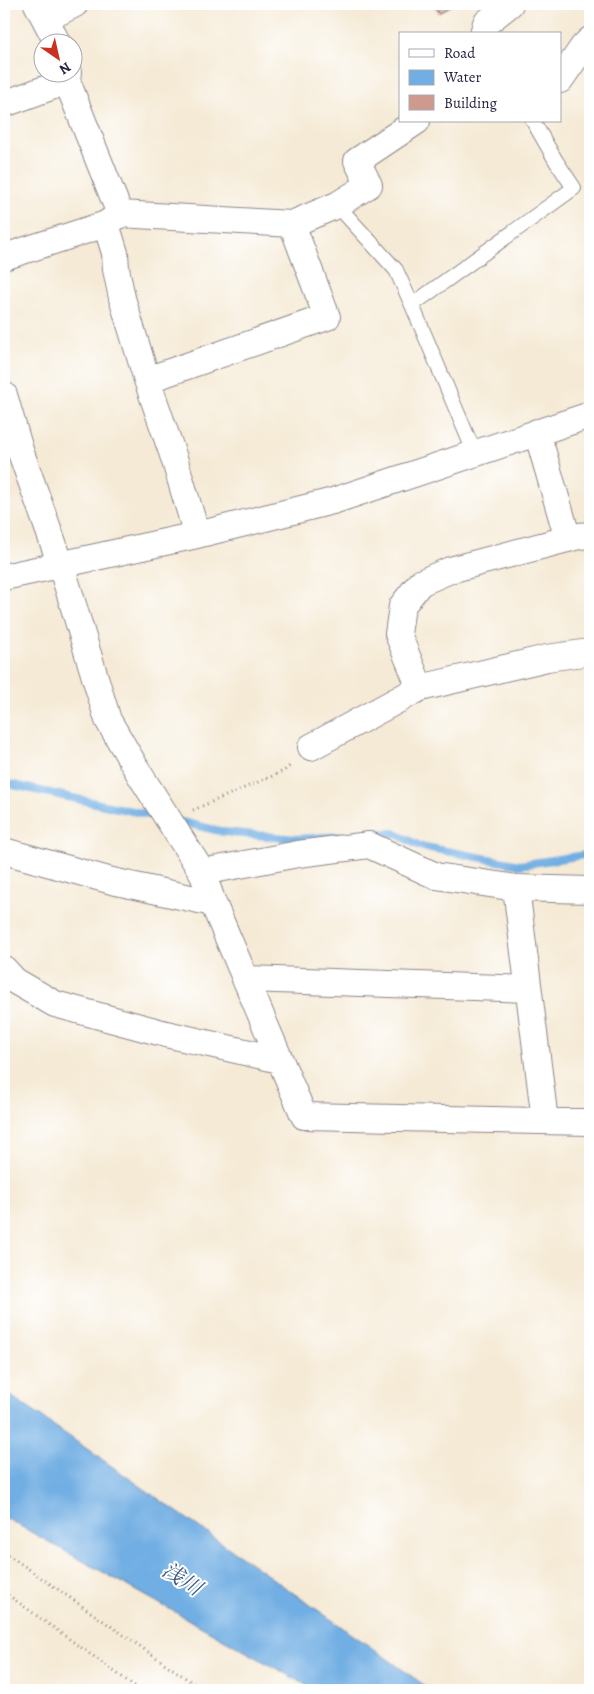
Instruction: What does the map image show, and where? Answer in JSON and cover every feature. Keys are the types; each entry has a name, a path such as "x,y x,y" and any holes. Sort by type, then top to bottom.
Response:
{"street":[{"path":"52,32 41,11 75,4"},
{"path":"483,32 486,23 510,4"},
{"path":"562,77 590,40"},
{"path":"4,104 56,82"},
{"path":"70,82 113,219 116,269 122,298 146,380 174,458 197,535"},
{"path":"4,257 113,219 292,224 337,205 369,185 357,161 416,122"},
{"path":"146,380 327,317 292,224"},
{"path":"4,395 12,452 61,565 108,720 202,872 213,903 304,1116 590,1122"},
{"path":"4,577 197,535 333,501 590,415"},
{"path":"420,688 398,634 402,606 420,583 450,570 579,537 537,432"},
{"path":"311,747 420,688 547,658 590,652"},
{"path":"202,872 298,854 369,845 436,876 516,888 590,890"},
{"path":"4,851 112,881 213,903"},
{"path":"516,888 545,1121"},
{"path":"4,969 16,981 55,1004 166,1034 280,1060"},
{"path":"245,979 528,989"}],"lane":[{"path":"412,305 574,188 556,162 534,122"},
{"path":"337,205 396,270 475,454"}],"path":[{"path":"169,820 284,771 311,747"},
{"path":"4,1552 203,1690"},
{"path":"4,1592 140,1690"}],"water":[{"name":"浅川","path":"4,1391 431,1690 315,1690 4,1517"}],"building":[{"path":"433,4 456,4 439,14"}],"waterway":[{"path":"4,783 159,817"},
{"path":"177,821 224,832 296,839 342,836"},
{"path":"368,834 394,833 420,846 520,865 590,854"}]}
